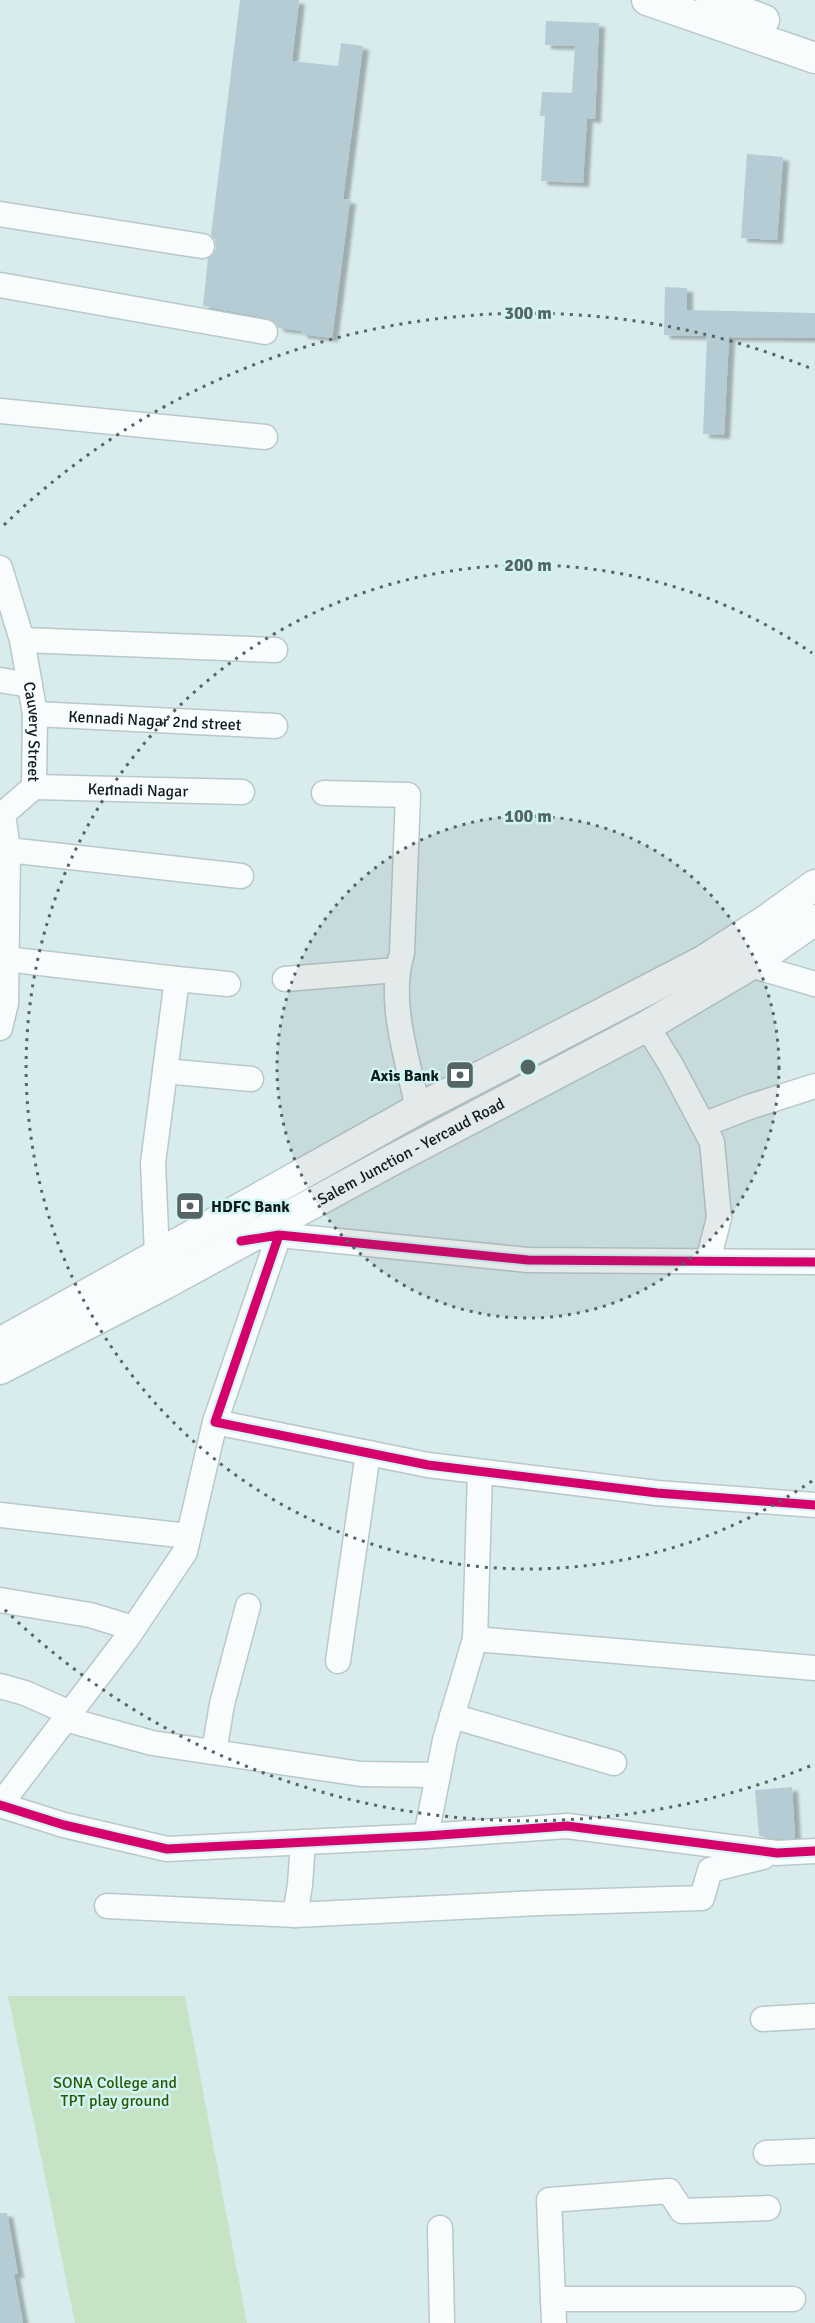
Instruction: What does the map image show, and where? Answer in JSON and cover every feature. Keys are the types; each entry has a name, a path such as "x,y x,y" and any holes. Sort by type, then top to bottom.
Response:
{"main road":[{"path":"647,0 815,58"},
{"path":"711,0 815,36"},
{"path":"0,1343 418,1109 703,961 743,953 815,885"},
{"name":"Salem Junction - Yercaud Road","path":"0,1369 257,1237 647,1026 743,953 815,920"},
{"path":"238,1210 257,1237"}],"street":[{"path":"0,214 202,246"},
{"path":"0,285 265,332"},
{"path":"0,411 265,437"},
{"name":"Cauvery Street","path":"0,567 22,640 34,714 34,787 1,813 8,850 6,1003 0,1028"},
{"path":"22,640 275,650"},
{"path":"0,680 30,685"},
{"name":"Kennadi Nagar 2nd street","path":"34,714 275,726"},
{"name":"Kennadi Nagar","path":"34,787 242,792"},
{"path":"324,793 408,795 402,953 397,970 399,1017 418,1109"},
{"path":"8,850 241,876"},
{"path":"743,953 815,984"},
{"path":"6,959 228,984"},
{"path":"285,979 397,970"},
{"path":"158,1254 153,1163 177,979"},
{"path":"647,1026 671,1065 712,1142 719,1218 708,1261"},
{"path":"165,1071 251,1079"},
{"path":"703,1125 749,1107 815,1086"},
{"path":"815,1262 528,1260 257,1237 185,1552 134,1628 0,1805 64,1825 167,1849 426,1836 567,1826 777,1853 815,1851"},
{"path":"215,1422 428,1466 657,1494 815,1505"},
{"path":"338,1661 368,1453"},
{"path":"426,1836 452,1716 475,1639 480,1472"},
{"path":"0,1515 188,1536"},
{"path":"0,1600 90,1615 134,1628"},
{"path":"214,1752 222,1704 248,1606"},
{"path":"475,1639 815,1668"},
{"path":"0,1686 25,1693 68,1716 152,1743 361,1774 438,1775"},
{"path":"452,1716 614,1763"},
{"path":"296,1915 303,1842"},
{"path":"107,1906 296,1915 702,1898 710,1870 777,1853"},
{"path":"763,2019 815,2016"},
{"path":"766,2152 815,2151"},
{"path":"554,2323 549,2200 669,2191 682,2211 768,2208"},
{"path":"440,2228 442,2323"},
{"path":"553,2299 793,2299"}],"green space":[{"name":"SONA College and TPT play ground","path":"8,1996 185,1996 247,2323 75,2323"}],"building":[{"path":"240,0 299,0 292,61 338,66 341,43 363,46 343,199 350,200 332,338 301,334 302,331 279,328 275,322 267,318 203,306 208,258 216,248 215,240 211,235"},
{"path":"546,21 599,23 595,119 587,118 583,183 541,181 545,116 540,116 542,92 572,93 575,46 545,45"},
{"path":"747,154 783,157 777,240 741,238"},
{"path":"665,287 687,288 687,310 815,313 815,338 729,337 724,435 703,434 707,336 664,335"},
{"path":"792,1787 795,1838 778,1839 759,1836 755,1790"},
{"path":"0,2213 7,2213 18,2274 14,2274 23,2323 0,2323"}],"cycle path":[{"path":"279,1235 215,1422 428,1465 657,1493 815,1505"},
{"path":"241,1241 279,1235 528,1260 815,1262"},
{"path":"0,1805 64,1825 167,1849 426,1836 567,1826 777,1853 815,1851"}],"place":[{"name":"Axis Bank","path":"460,1075"},
{"name":"HDFC Bank","path":"190,1206"}]}
